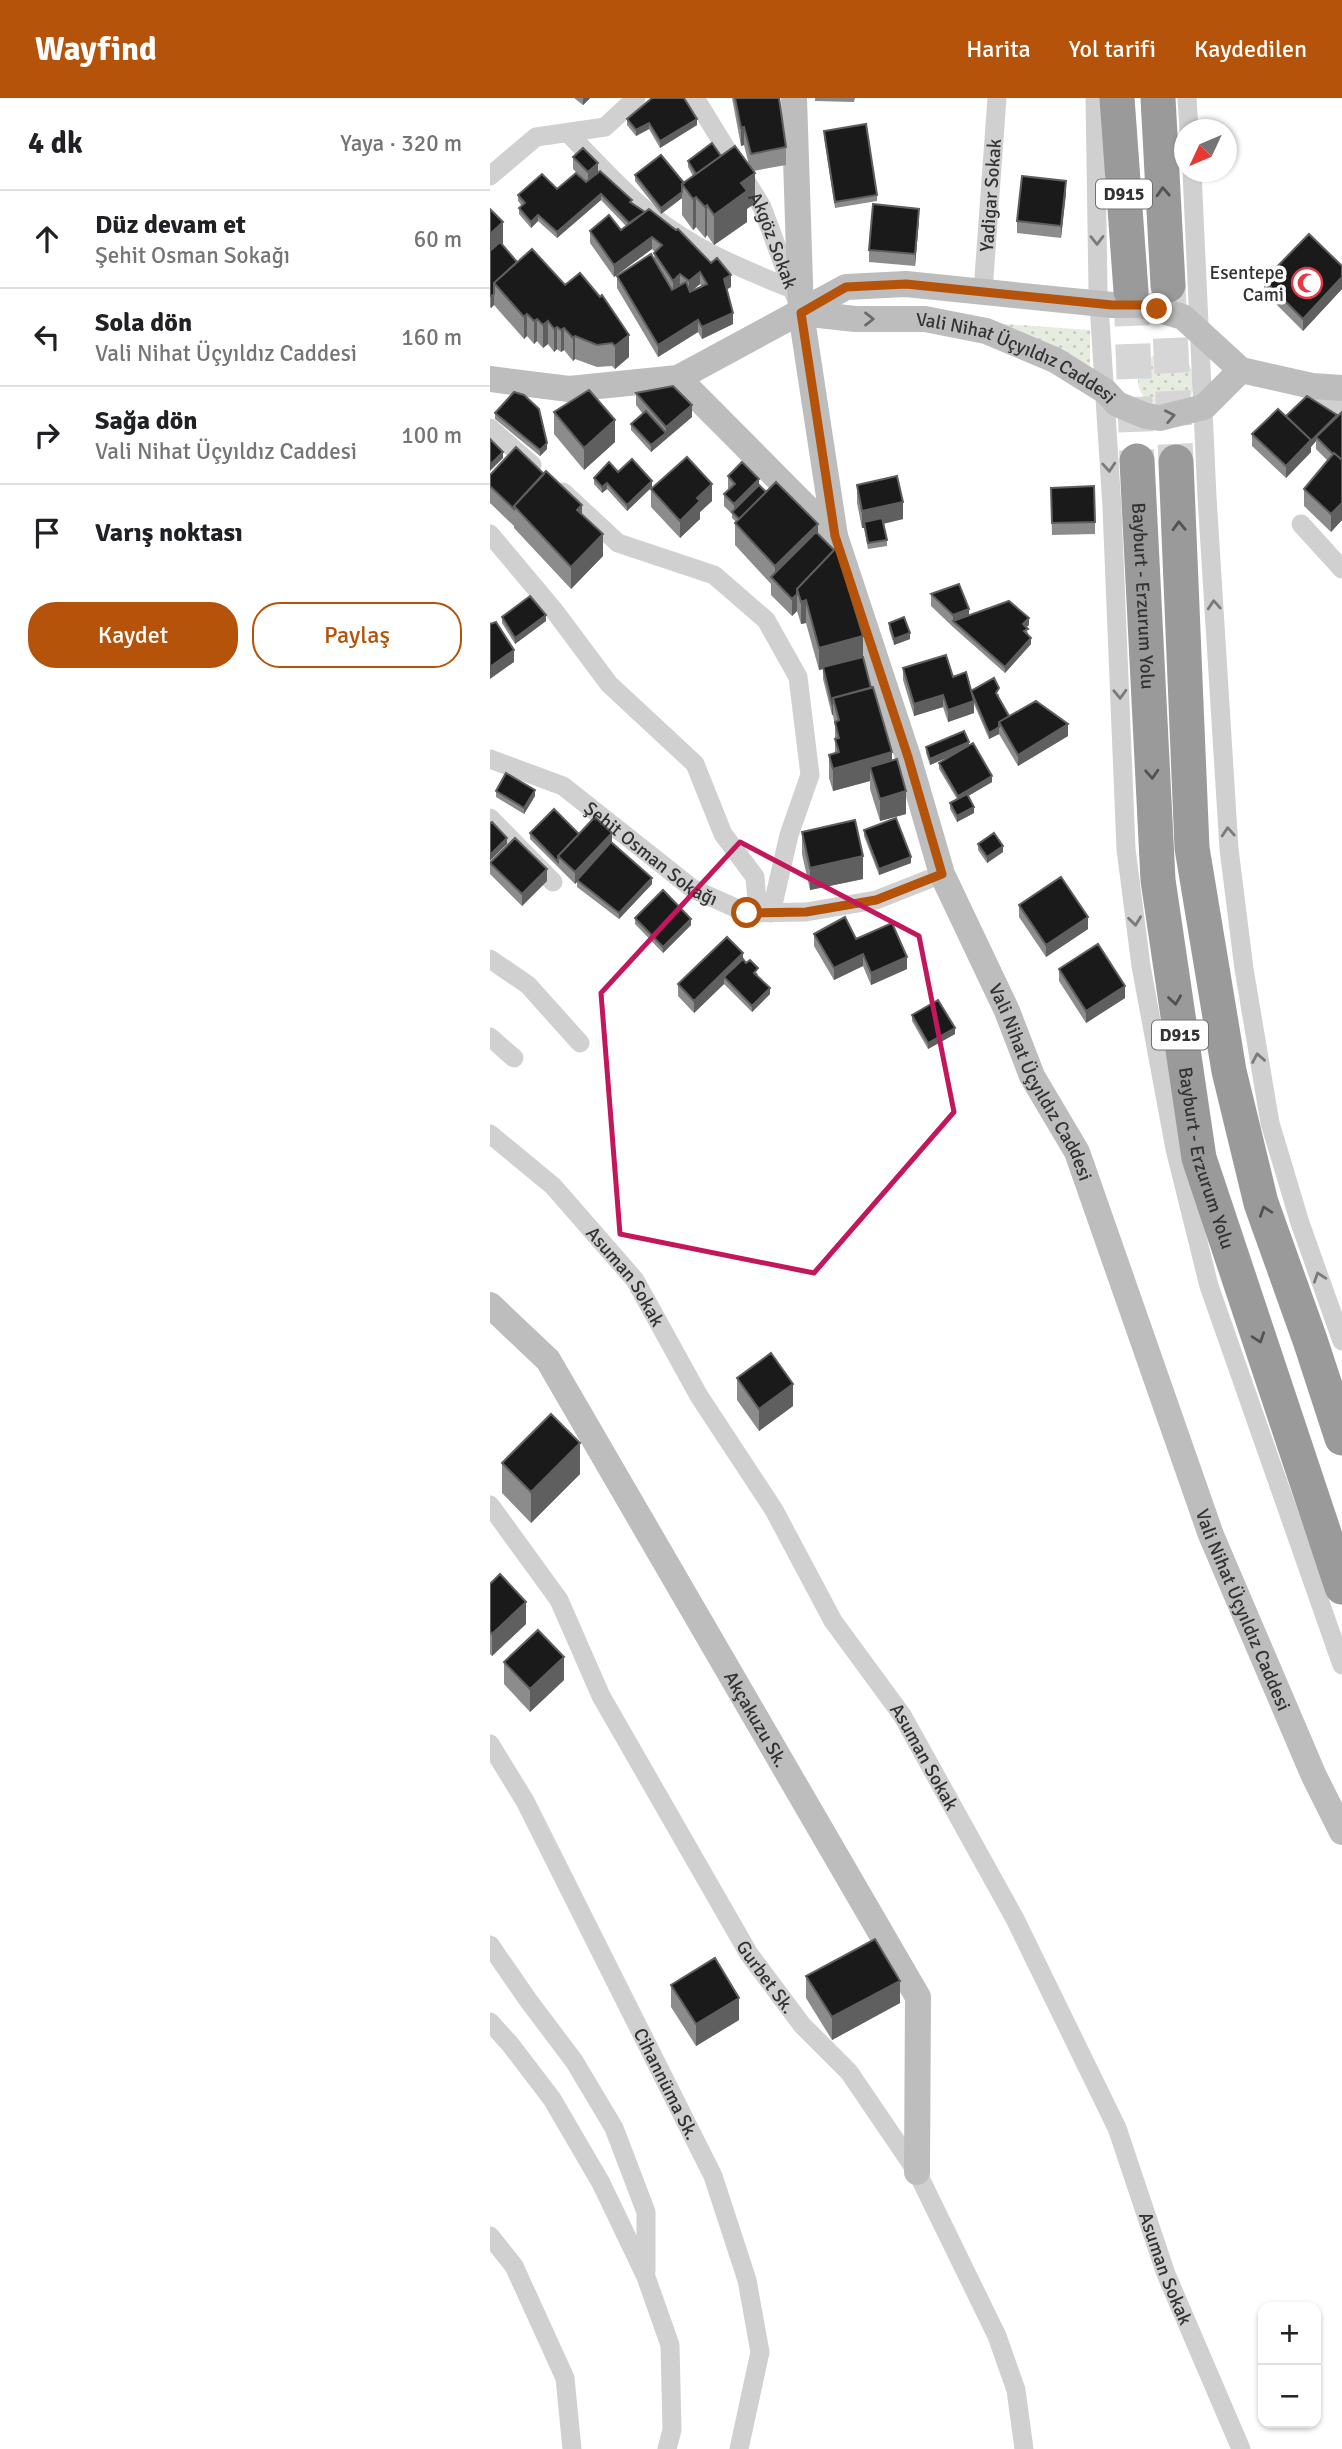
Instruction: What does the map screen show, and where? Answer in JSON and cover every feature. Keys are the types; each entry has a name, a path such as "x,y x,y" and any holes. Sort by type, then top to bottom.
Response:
{"highway":[{"name":"D915","path":"1117,98 1131,291"},
{"name":"D915","path":"1158,98 1167,285"},
{"name":"Bayburt - Erzurum Yolu","path":"1137,461 1158,880 1199,1158 1342,1587"},
{"name":"Bayburt - Erzurum Yolu","path":"1176,462 1192,848 1228,1071 1261,1203 1342,1438"}],"main road":[{"name":"Vali Nihat Üçyıldız Caddesi","path":"794,98 797,301 835,536 908,757 942,874 1007,1011 1032,1076 1077,1153 1211,1535 1314,1776 1342,1832"},
{"name":"Vali Nihat Üçyıldız Caddesi","path":"797,301 846,287 906,284 1112,305 1142,305 1183,317 1241,370"},
{"name":"Vali Nihat Üçyıldız Caddesi","path":"797,301 855,319 925,319 986,331 1039,352 1105,391 1117,404 1153,417 1160,418 1204,407"},
{"path":"490,379 569,389 678,378 797,301"},
{"path":"1204,407 1241,370 1312,386 1342,388"},
{"path":"678,378 835,536"},
{"name":"Akçakuzu Sk.","path":"490,1305 548,1360 918,1997 917,2172"}],"street":[{"path":"490,176 536,137 605,127 636,98"},
{"name":"Akgöz Sokak","path":"695,98 762,207 797,301"},
{"name":"Yadigar Sokak","path":"983,291 997,98"},
{"path":"1095,98 1098,302 1112,508 1126,849 1140,966 1175,1149 1209,1286 1342,1665"},
{"path":"1187,98 1188,119"},
{"path":"568,133 649,213 682,237 797,301"},
{"path":"1192,182 1208,510 1229,849 1244,969 1270,1124 1300,1223 1342,1341"},
{"path":"1312,386 1342,414"},
{"path":"490,428 618,543 714,575 766,620 798,677 810,775 764,913"},
{"path":"1301,524 1342,569"},
{"path":"490,534 553,609 608,684 695,764 723,834 755,877 764,913"},
{"name":"Şehit Osman Sokağı","path":"490,759 563,786 693,889 747,913 806,912 876,900 942,874"},
{"path":"490,818 553,882"},
{"path":"490,958 528,985 580,1043"},
{"path":"490,1037 514,1058"},
{"name":"Asuman Sokak","path":"490,1134 553,1186 635,1280 699,1396 774,1510 833,1621 902,1715 1014,1919 1117,2128 1166,2274 1241,2449"},
{"name":"Gurbet Sk.","path":"490,1505 559,1600 600,1696 749,1954 802,2025 849,2072 917,2172 997,2336 1016,2390 1024,2449"},
{"name":"Cihannüma Sk.","path":"490,1744 525,1801 713,2176 747,2280 760,2352 738,2449"},
{"path":"490,1945 575,2061 614,2129 646,2212 646,2277"},
{"path":"490,2022 552,2099 601,2183 646,2277 670,2346 672,2430 667,2449"},
{"path":"490,2236 514,2266 565,2378 572,2449"}],"highlighted area":[{"path":"740,842 919,936 954,1112 814,1273 620,1234 601,993"}],"shaded area":[{"path":"976,322 1090,330 1090,366"},
{"path":"1167,352 1183,359 1192,370 1192,393 1188,401 1152,406 1140,390 1139,373 1148,359"}],"building":[{"path":"652,98 684,98 697,119 660,141 649,123 636,130 627,119"},
{"path":"735,98 779,98 786,147 751,154 744,127 741,128"},
{"path":"866,124 877,195 835,202 824,131"},
{"path":"712,143 721,156 696,174 688,161"},
{"path":"735,146 755,173 741,183 747,191 714,215 707,205 705,207 696,197 693,199 682,184"},
{"path":"583,148 598,163 588,172 573,157"},
{"path":"661,155 684,183 682,192 661,208 635,175"},
{"path":"600,171 632,200 630,202 645,212 629,223 601,194 557,232 538,215 531,222 519,208 525,203 518,195 542,174 557,189 576,173 586,182"},
{"path":"1022,176 1066,181 1061,226 1017,221"},
{"path":"873,204 919,209 915,254 869,250"},
{"path":"490,209 503,222 490,234"},
{"path":"649,209 678,229 711,263 717,258 731,275 724,279 733,313 702,327 698,320 658,345 617,276 651,254 672,290 686,282 690,292 707,284 700,272 689,281 680,274 673,281 654,253 662,245 652,237 614,265 590,231 609,215 621,230"},
{"name":"Esentepe Cami","path":"1309,234 1342,266 1342,277 1303,319 1264,280"},
{"path":"500,242 517,262 494,283 494,294 491,296 490,251"},
{"path":"532,249 565,285 580,273 600,297 602,295 629,335 615,346 612,343 597,345 575,336 573,338 564,328 554,329 548,321 543,325 527,314 524,317 494,283"},
{"path":"673,386 692,405 666,427 636,393"},
{"path":"589,390 615,420 584,448 554,412"},
{"path":"514,392 524,395 539,409 547,443 540,450 495,413"},
{"path":"1307,396 1337,415 1308,444 1311,440 1286,416"},
{"path":"1278,409 1311,440 1286,466 1252,434"},
{"path":"646,411 666,433 651,445 631,424"},
{"path":"1342,412 1342,459 1341,459 1316,437"},
{"path":"490,439 503,452 490,465"},
{"path":"516,447 544,474 514,509 490,486 490,475"},
{"path":"1334,453 1342,460 1342,503 1331,514 1304,489"},
{"path":"687,457 712,484 697,498 700,501 680,521 651,489"},
{"path":"632,459 652,481 627,505 607,483 602,487 594,478 609,462 618,472"},
{"path":"742,462 759,479 734,504 724,494 735,484 728,476"},
{"path":"546,471 582,505 577,510 603,534 571,567 514,506"},
{"path":"897,476 903,502 862,511 857,485"},
{"path":"776,482 818,524 775,566 735,523"},
{"path":"759,485 766,492 739,519 732,512"},
{"path":"1094,486 1095,522 1052,523 1051,488"},
{"path":"882,518 887,540 868,543 864,522"},
{"path":"816,532 834,550 797,589 797,594 792,599 771,577"},
{"path":"836,548 863,636 819,648 806,600 801,602 797,589"},
{"path":"959,584 969,609 953,615 931,594"},
{"path":"530,596 546,615 515,638 502,617"},
{"path":"1009,601 1029,618 1023,624 1028,629 1024,631 1031,638 1005,667 953,621"},
{"path":"904,617 910,633 894,639 889,623"},
{"path":"496,622 514,650 490,667 490,624"},
{"path":"946,655 953,677 966,672 974,701 948,710 943,695 914,704 903,668"},
{"path":"863,657 871,688 833,698 832,704 823,667"},
{"path":"994,678 999,688 996,693 1009,716 989,733 971,691"},
{"path":"873,687 892,752 833,769 829,755 839,752 835,739 839,738 835,722 839,720 833,698"},
{"path":"1036,701 1068,724 1018,755 999,722"},
{"path":"964,731 969,742 930,759 926,747"},
{"path":"973,743 992,776 958,796 939,763"},
{"path":"897,759 906,791 880,799 870,767"},
{"path":"506,773 535,790 524,808 496,791"},
{"path":"967,794 974,807 957,816 950,803"},
{"path":"554,809 579,834 558,856 558,862 530,833"},
{"path":"595,817 612,833 575,872 558,856"},
{"path":"896,818 911,857 879,869 864,830"},
{"path":"855,820 863,856 810,868 802,832"},
{"path":"492,822 507,838 490,855 490,824"},
{"path":"994,833 1003,846 987,857 978,844"},
{"path":"515,838 547,869 522,894 490,863"},
{"path":"611,842 652,878 619,913 577,880"},
{"path":"1061,877 1088,917 1046,945 1019,905"},
{"path":"663,890 691,919 663,947 635,918"},
{"path":"845,917 856,939 892,923 907,957 871,973 863,954 834,968 814,934"},
{"path":"727,937 743,953 694,1001 678,984"},
{"path":"1098,944 1125,986 1086,1011 1059,969"},
{"path":"743,959 746,963 750,960 758,968 754,973 770,988 752,1006 724,977"},
{"path":"938,1000 955,1028 928,1043 912,1015"},
{"path":"771,1353 793,1384 759,1409 737,1378"},
{"path":"551,1414 580,1443 531,1492 502,1463"},
{"path":"500,1574 526,1602 492,1634 490,1584"},
{"path":"538,1630 564,1657 530,1689 504,1662"},
{"path":"875,1939 900,1981 832,2017 806,1976"},
{"path":"715,1958 739,1998 696,2024 671,1985"}],"tunnel":[{"path":"1168,285 1176,462"},
{"path":"1131,291 1137,461"}],"place":[{"name":"Esentepe Cami","path":"1307,283"}],"route":[{"path":"747,913 806,912 876,900 942,874 908,757 835,536 801,313 846,287 906,284 1112,305 1142,305 1157,309"}]}
